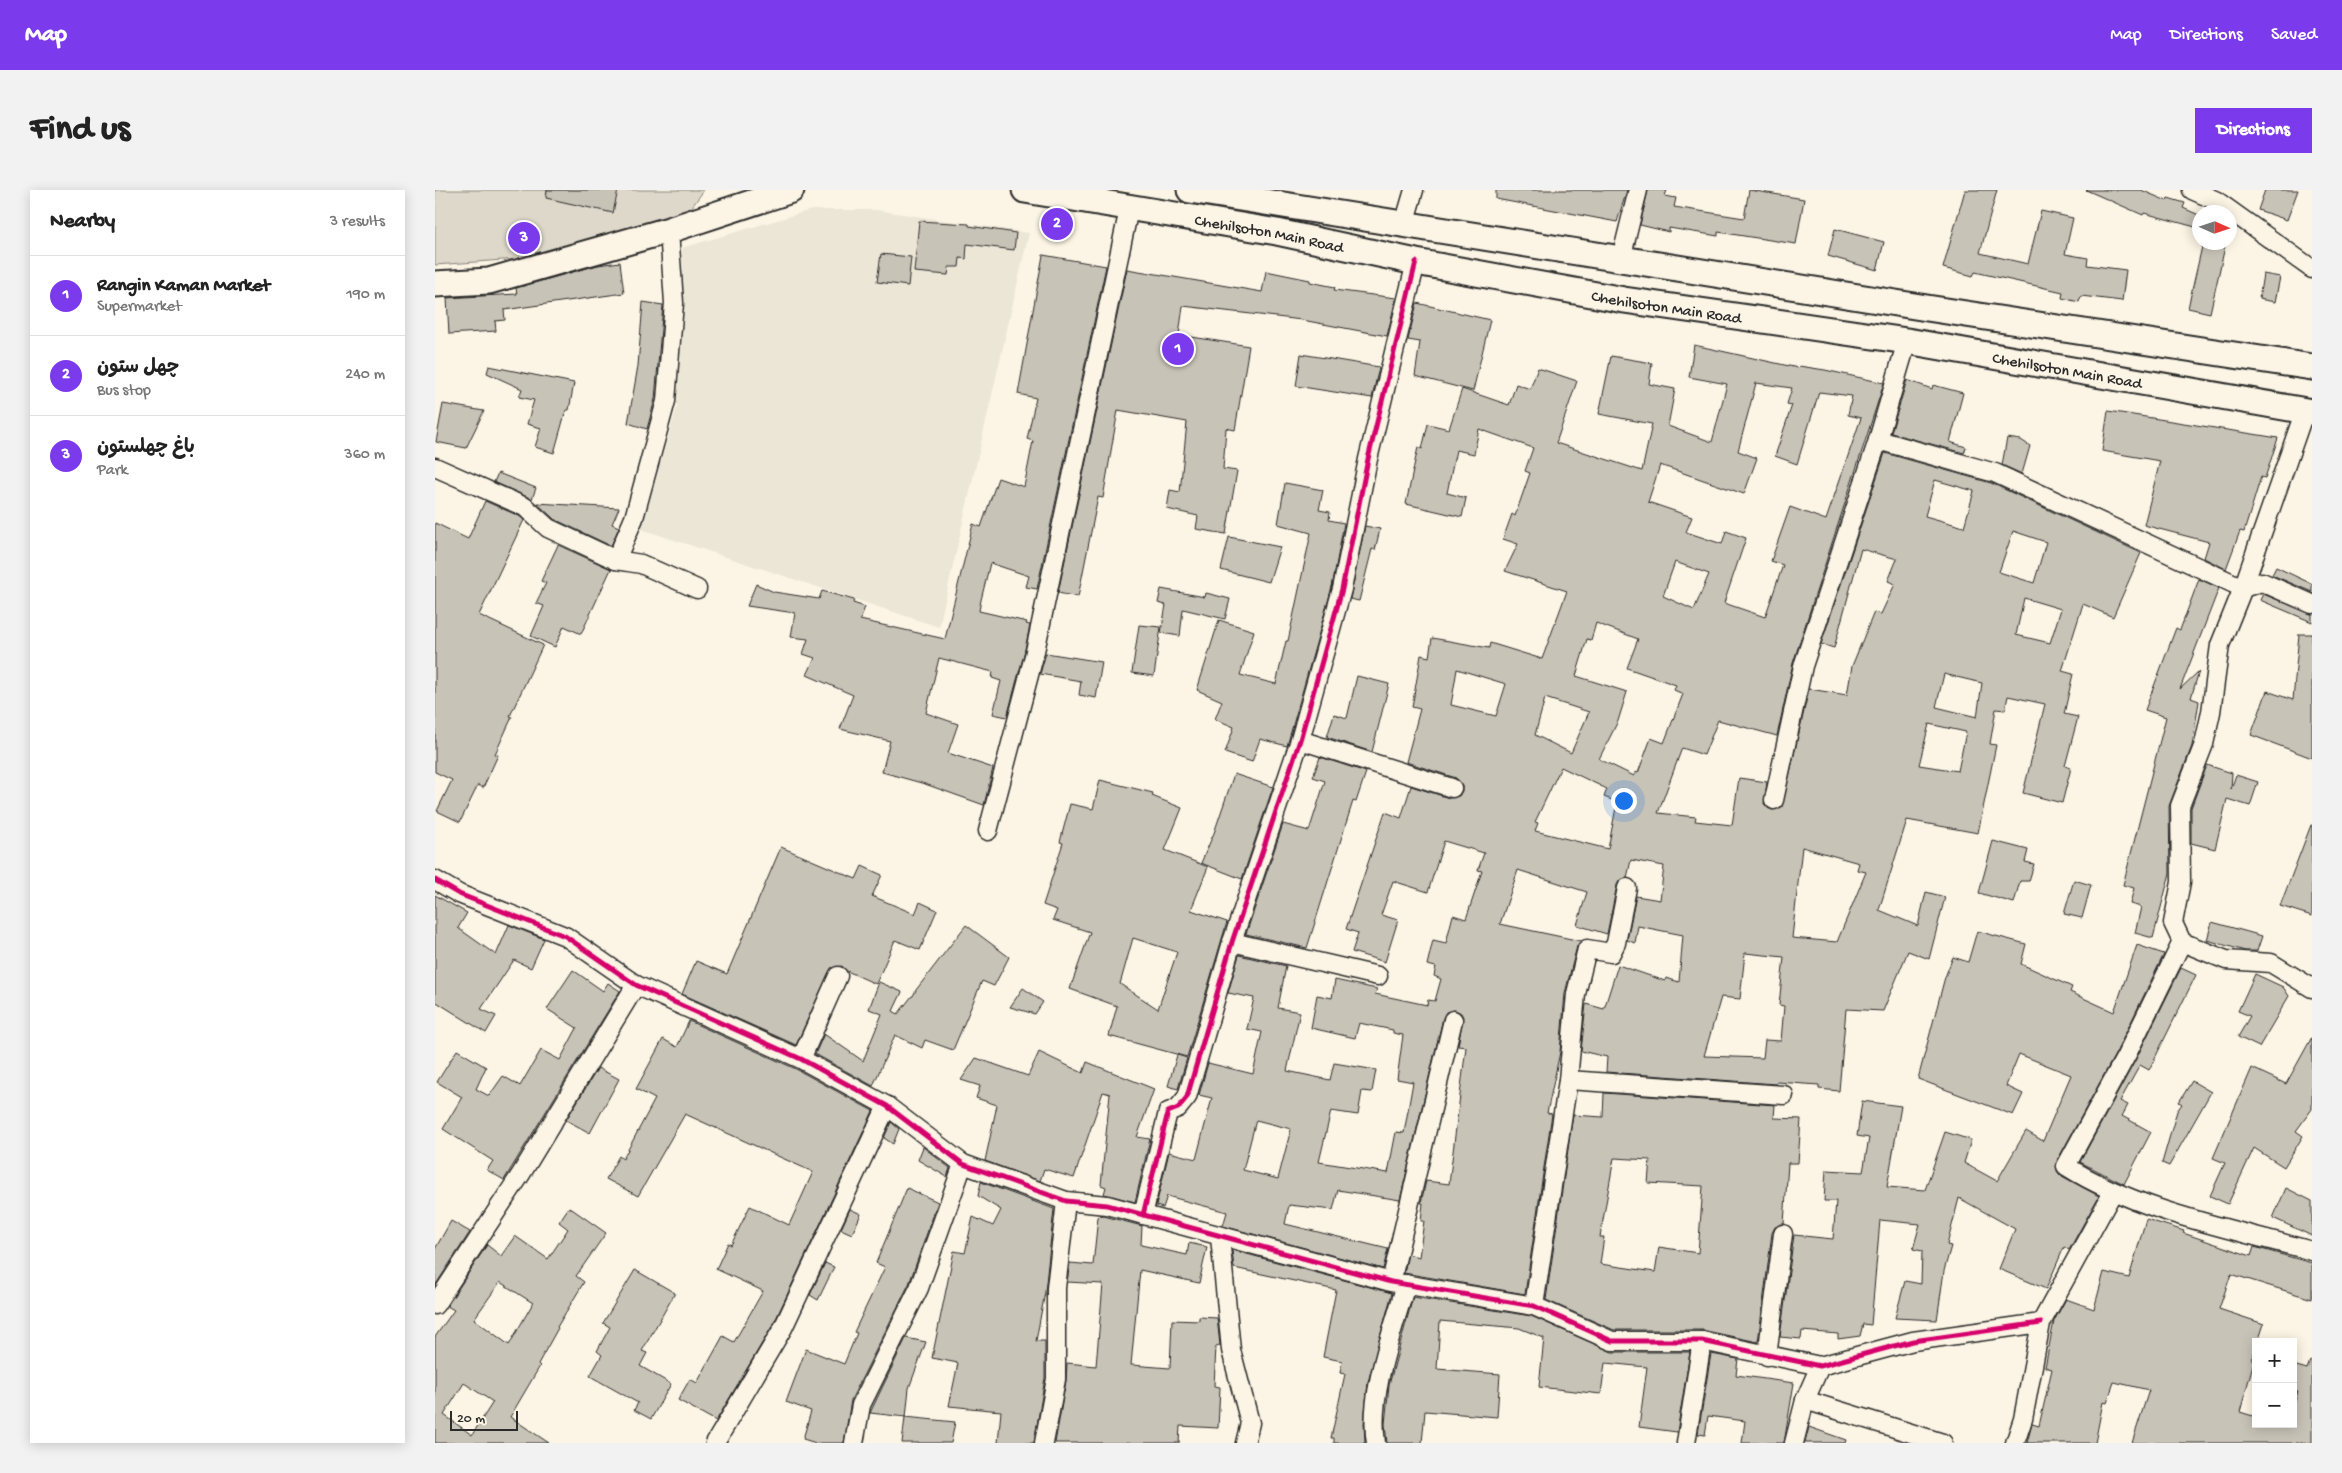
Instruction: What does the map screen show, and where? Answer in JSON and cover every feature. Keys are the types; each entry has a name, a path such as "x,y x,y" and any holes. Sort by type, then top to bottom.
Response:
{"main road":[{"path":"435,284 489,282 669,230 791,190"},
{"name":"Chehilsoton Main Road","path":"1025,190 1129,209 1277,232 1416,262 1624,300 1907,342 2308,411"},
{"name":"Chehilsoton Main Road","path":"1190,190 2312,367"}],"street":[{"path":"1404,224 1414,190"},
{"path":"1621,259 1638,190"},
{"path":"2192,190 2217,196 2312,269"},
{"path":"988,831 1034,656 1129,209"},
{"path":"616,560 633,518 666,401 674,303 669,230"},
{"path":"1143,1215 1168,1112 1179,1108 1187,1097 1231,942 1300,740 1342,589 1369,459 1416,262"},
{"path":"1773,800 1803,666 1878,440 1907,342"},
{"path":"2308,411 2243,588 2219,644 2211,712 2204,744 2180,806 2181,882 2173,923 2182,942 2226,960 2271,963 2312,988"},
{"path":"1878,440 1995,473 2243,588 2262,582 2312,604"},
{"path":"435,467 525,508 548,528 616,560 641,564 697,589"},
{"path":"1300,740 1452,788"},
{"path":"435,880 459,894 565,936 636,985 801,1059 887,1106 963,1164 1067,1201 1107,1205 1220,1237 1398,1283 1534,1306 1612,1341 1702,1341 1820,1366 1913,1341 2041,1324"},
{"path":"1534,1306 1568,1080 1576,994 1587,950 1611,953 1616,943 1627,888"},
{"path":"1231,942 1377,976"},
{"path":"2182,942 2126,1056 2066,1166 2113,1192 2174,1212 2312,1251"},
{"path":"801,1059 838,976"},
{"path":"435,1305 521,1174 636,985"},
{"path":"1376,1443 1374,1429 1380,1381 1398,1283 1453,1020"},
{"path":"1568,1080 1784,1095"},
{"path":"715,1443 783,1328 887,1106"},
{"path":"855,1443 861,1406 919,1288 963,1164"},
{"path":"2015,1443 2023,1419 2041,1324 2113,1192"},
{"path":"1043,1443 1056,1379 1055,1288 1067,1201"},
{"path":"1767,1356 1783,1234"},
{"path":"1220,1237 1231,1350 1250,1423 1245,1443"},
{"path":"1685,1443 1702,1341"},
{"path":"1794,1443 1805,1400 1820,1366"},
{"path":"1805,1400 1943,1443"}],"shaded area":[{"path":"435,190 704,190 684,218 544,257 435,265"},
{"path":"811,210 876,210 1029,233 939,627 641,529 677,407 682,248"}],"building":[{"path":"547,190 618,190 613,213 546,198"},
{"path":"1496,190 1627,190 1617,222 1496,199"},
{"path":"1648,190 1667,190 1665,196 1676,198 1674,207 1744,218 1749,190 1804,199 1796,244 1718,232 1718,236 1669,228 1669,232 1640,225"},
{"path":"1965,190 1997,190 1980,253 2028,264 2041,211 2073,218 2065,254 2088,258 2087,265 2126,270 2122,301 2081,296 2079,302 2062,298 2063,292 1975,272 1973,276 1943,268"},
{"path":"2086,190 2141,190 2167,201 2168,198 2185,203 2183,208 2192,212 2192,226 2144,213 2143,215"},
{"path":"2265,190 2298,190 2287,220 2258,210"},
{"path":"919,221 969,224 969,226 1016,233 1014,250 967,244 966,259 960,258 959,267 949,267 948,275 914,272"},
{"path":"1835,229 1884,242 1877,270 1828,256"},
{"path":"2201,250 2224,250 2210,313 2188,308"},
{"path":"881,254 911,257 908,286 877,282"},
{"path":"1043,255 1106,266 1037,589 1026,587 1029,576 990,563 981,600 979,611 1027,622 1026,624 1030,625 1024,654 1007,717 993,714 1001,681 992,678 993,672 939,658 926,713 958,724 948,753 993,768 984,805 925,784 882,772 890,741 840,729 853,695 807,675 815,658 803,654 808,639 791,637 795,613 747,606 756,584 774,592 819,599 822,591 854,600 853,603 865,607 860,620 945,639 973,524 981,527 998,478 1024,487 1033,441 1027,439 1036,398 1018,394"},
{"path":"620,262 624,293 504,310 505,320 495,321 496,331 449,334 447,298 517,294 516,288 598,265"},
{"path":"1127,269 1262,292 1266,271 1310,280 1310,282 1335,287 1334,290 1396,298 1387,336 1302,320 1183,306 1179,335 1249,346 1235,430 1226,428 1223,469 1237,471 1226,534 1196,529 1198,516 1167,509 1170,490 1180,492 1187,422 1118,410 1103,498 1098,497 1078,597 1058,593"},
{"path":"2263,274 2280,277 2275,302 2259,299"},
{"path":"643,302 663,305 655,399 647,429 628,423 638,366"},
{"path":"1417,303 1490,320 1473,391 1415,376 1420,342 1408,340"},
{"path":"1694,345 1798,368 1799,366 1825,370 1884,383 1793,663 1777,736 1718,720 1704,755 1682,748 1658,813 1696,817 1695,821 1732,825 1739,778 1767,782 1764,804 1772,810 1782,807 1809,689 1847,695 1852,666 1874,612 1881,614 1895,584 1888,581 1897,559 1861,549 1834,648 1821,644 1885,453 1991,483 2141,553 2113,617 2083,604 2062,671 2073,674 2064,714 2078,717 2065,766 2071,768 2062,803 2023,793 2045,704 2008,696 2005,710 1996,709 1990,744 1996,745 1978,833 1907,820 1879,910 1918,926 1926,892 1945,897 1929,959 1908,951 1883,1011 1846,1009 1839,1091 1819,1089 1819,1085 1777,1082 1776,1084 1606,1072 1607,1057 1581,1051 1586,1004 1604,1009 1618,965 1665,981 1666,978 1679,982 1683,935 1638,926 1635,943 1627,940 1636,896 1660,900 1664,866 1631,860 1627,878 1619,881 1617,885 1607,934 1577,925 1587,892 1518,870 1500,924 1581,941 1577,946 1565,993 1560,1052 1547,1113 1552,1114 1525,1294 1404,1273 1408,1254 1419,1257 1424,1221 1421,1221 1423,1203 1421,1203 1426,1181 1449,1184 1466,1047 1458,1046 1463,1017 1461,1013 1455,1010 1446,1012 1443,1018 1400,1200 1338,1190 1333,1210 1289,1205 1285,1224 1388,1249 1383,1269 1223,1226 1227,1212 1167,1196 1163,1208 1156,1206 1169,1152 1196,1159 1212,1098 1199,1095 1208,1063 1253,1074 1262,1032 1247,1029 1254,998 1228,993 1239,955 1286,966 1278,1008 1300,1012 1287,1071 1330,1080 1334,1063 1376,1070 1372,1092 1362,1091 1358,1115 1331,1111 1319,1162 1388,1173 1396,1132 1404,1133 1413,1082 1397,1079 1403,1035 1393,1033 1393,1030 1359,1023 1355,1038 1311,1028 1317,995 1332,998 1335,980 1377,989 1375,994 1427,1005 1428,1000 1435,1001 1441,979 1434,976 1436,967 1427,965 1433,940 1446,943 1453,915 1466,919 1482,871 1478,870 1484,853 1444,841 1428,892 1393,881 1381,915 1398,920 1385,962 1352,952 1358,933 1346,929 1385,812 1401,818 1411,786 1449,798 1459,796 1462,791 1462,785 1456,778 1406,762 1420,709 1412,707 1421,655 1429,657 1432,638 1489,648 1490,643 1542,659 1567,591 1505,571 1518,544 1503,539 1512,514 1515,516 1530,473 1525,471 1533,448 1479,429 1474,454 1456,450 1447,493 1466,498 1462,517 1406,504 1418,447 1422,449 1428,424 1449,429 1462,389 1509,405 1516,384 1530,389 1538,368 1577,381 1556,443 1642,471 1652,424 1599,414 1611,356 1652,363 1649,384 1675,389 1668,426 1712,442 1727,384 1689,377","holes":["1756,383 1792,388 1787,404 1792,405 1775,456 1797,464 1819,392 1852,396 1848,415 1861,418 1826,520 1790,507 1771,561 1783,565 1765,617 1724,603 1746,538 1726,531 1722,544 1686,532 1692,517 1648,502 1660,465 1744,494 1757,458 1738,451","1935,480 1974,491 1964,527 1925,516","2013,531 2046,542 2034,583 1999,572","1675,562 1709,574 1694,610 1663,596","2024,598 2061,609 2050,643 2016,635","1596,623 1638,639 1627,668 1676,685 1674,690 1683,694 1664,743 1651,738 1638,773 1635,772 1634,776 1599,759 1618,721 1627,692 1576,676 1587,639 1591,640","1457,669 1506,684 1496,716 1451,705","1944,674 1982,683 1977,717 1936,707","1545,698 1589,712 1571,753 1535,735","1929,724 1966,732 1958,771 1919,765","1561,767 1607,789 1604,797 1617,802 1608,849 1535,831 1538,823 1535,822","1802,847 1859,863 1857,870 1866,872 1837,942 1792,938","1745,953 1784,957 1779,1005 1784,1006 1781,1041 1765,1040 1763,1058 1704,1056 1721,997 1740,999","1256,1120 1291,1129 1278,1179 1243,1170"]},
{"path":"1301,354 1379,367 1372,398 1296,386"},
{"path":"489,366 574,383 569,410 566,410 554,453 535,447 541,428 527,424 534,400 519,397 522,389 487,373"},
{"path":"1907,380 1932,389 1933,385 1963,393 1950,442 1966,447 1964,453 1891,433"},
{"path":"443,404 484,411 466,448 436,442"},
{"path":"2108,411 2278,438 2265,478 2261,477 2244,532 2240,531 2226,569 2204,558 2209,542 2144,525 2160,461 2102,451"},
{"path":"2007,438 2021,440 2030,446 2022,474 2002,465"},
{"path":"498,473 536,488 532,499 494,482"},
{"path":"1285,483 1323,490 1319,510 1330,512 1329,520 1344,523 1332,587 1287,746 1260,739 1252,762 1225,753 1234,727 1215,719 1222,701 1197,690 1219,620 1254,631 1240,675 1276,684 1286,641 1288,641 1311,533 1278,524"},
{"path":"485,501 524,520 479,615 543,645 510,716 512,717 495,754 498,755 483,788 478,785 460,822 437,811 452,780 435,772 435,523 468,539"},
{"path":"537,503 619,508 612,524 619,527 611,546 554,519"},
{"path":"1365,526 1380,529 1375,550 1372,549 1359,601 1350,599"},
{"path":"1229,537 1280,547 1269,582 1221,570"},
{"path":"558,545 611,569 581,634 564,626 555,647 531,636 544,606 536,603 546,583 541,581"},
{"path":"2276,567 2312,584 2312,592 2272,575"},
{"path":"2199,579 2219,588 2180,689 2199,671 2191,698 2199,701 2192,746 2169,806 2170,873 2153,938 2135,933 2141,907 2130,904 2134,888 2123,885 2166,717 2145,710 2176,628 2180,630"},
{"path":"1161,589 1205,597 1206,593 1230,599 1225,619 1183,609 1180,636 1161,633 1166,605 1158,603"},
{"path":"2263,594 2312,614 2312,622 2260,600"},
{"path":"1139,625 1161,627 1154,676 1132,673"},
{"path":"2299,634 2312,634 2312,758 2251,735 2267,691 2293,700"},
{"path":"1046,653 1102,662 1096,698 1079,695 1081,681 1040,674"},
{"path":"1357,676 1389,684 1372,752 1327,737 1334,714 1347,718"},
{"path":"1320,757 1366,772 1356,802 1353,801 1307,948 1246,934 1283,824 1309,831 1325,781 1313,777"},
{"path":"2207,765 2232,773 2231,789 2236,775 2258,782 2250,806 2227,799 2215,849 2191,843 2191,808"},
{"path":"1234,774 1273,787 1242,879 1201,863 1214,833"},
{"path":"1100,780 1153,793 1152,796 1182,808 1165,850 1208,867 1191,910 1227,922 1187,1057 1109,1036 1117,1006 1070,989 1090,932 1053,920 1057,910 1043,905 1063,843 1060,842 1070,804 1093,809","holes":["1133,938 1177,952 1158,1009 1120,984"]},
{"path":"2312,825 2312,916 2280,906"},
{"path":"1993,841 2028,850 2025,862 2034,864 2029,881 2020,881 2014,903 1979,893"},
{"path":"781,847 856,879 862,866 882,875 872,896 915,914 920,902 937,910 920,950 895,940 876,984 847,971 842,966 831,968 796,1045 682,994 696,961 727,974"},
{"path":"2074,880 2091,885 2082,918 2064,914"},
{"path":"435,895 467,913 458,928 496,955 509,925 544,939 531,968 514,960 481,1009 496,1016 486,1033 435,1001"},
{"path":"2212,922 2262,936 2257,951 2245,951 2207,940"},
{"path":"966,925 1009,957 994,986 982,981 953,1050 925,1040 922,1048 895,1035 873,1086 815,1054 824,1034 863,1061 882,1014 869,1009 879,982 902,992 893,1011 898,1014"},
{"path":"1977,931 2026,944 2021,964 2072,987 2070,992 2114,1012 2137,945 2164,954 2117,1051 2057,1161 2057,1171 2060,1175 2099,1196 2069,1250 2064,1247 2046,1289 1999,1269 2015,1229 1959,1198 1947,1245 1951,1246 1944,1271 1937,1320 1895,1318 1905,1281 1921,1284 1922,1251 1913,1249 1920,1224 1880,1220 1871,1325 1863,1324 1860,1336 1838,1339 1838,1334 1802,1331 1801,1339 1780,1337 1794,1235 1833,1239 1836,1201 1824,1201 1826,1170 1863,1172 1869,1138 1857,1136 1862,1101 1901,1106 1887,1187 1925,1190 1945,1132 1971,1140 1964,1163 1997,1181 2026,1131 2043,1141 2071,1075 2019,1054 2006,1086 2023,1094 2013,1115 1918,1079 1945,977 1953,957 1968,962"},
{"path":"2181,968 2196,975 2149,1070 2140,1065 2120,1101 2128,1105 2122,1116 2151,1132 2124,1184 2080,1162 2135,1061"},
{"path":"573,970 603,991 608,983 620,991 504,1180 487,1170 493,1161 443,1129 462,1097 437,1082 457,1050 486,1067 476,1089 489,1096 503,1076 520,1086 541,1050 560,1060 577,1028 547,1009"},
{"path":"2255,974 2283,987 2289,996 2259,1047 2238,1037 2250,1016 2238,1011"},
{"path":"1023,988 1043,1002 1035,1014 1010,1007"},
{"path":"689,1021 796,1069 873,1111 774,1323 716,1421 678,1400 690,1379 697,1383 723,1336 734,1342 763,1291 716,1269 728,1243 731,1245 750,1206 789,1225 813,1172 685,1114 638,1196 606,1179 619,1156 623,1159 655,1099 636,1089 663,1039 677,1047"},
{"path":"2312,1037 2312,1109 2296,1131 2303,1136 2284,1167 2254,1148 2228,1204 2210,1196 2225,1163 2213,1158 2252,1068 2286,1084"},
{"path":"1039,1052 1083,1073 1087,1062 1154,1089 1137,1137 1150,1139 1135,1202 1104,1194 1106,1187 1101,1185 1110,1094 1103,1092 1074,1178 1044,1169 1040,1181 985,1161 997,1105 976,1098 980,1086 961,1080 976,1058 1028,1076"},
{"path":"1177,1055 1187,1058 1178,1089 1168,1086"},
{"path":"598,1068 619,1079 590,1133 566,1120"},
{"path":"2192,1081 2211,1092 2169,1166 2162,1163 2177,1111 2182,1104 2179,1102"},
{"path":"1604,1093 1775,1105 1774,1118 1801,1119 1798,1163 1788,1163 1784,1224 1775,1227 1772,1233 1758,1342 1702,1330 1614,1330 1546,1300 1573,1115 1603,1117","holes":["1614,1158 1650,1160 1648,1183 1703,1186 1698,1253 1659,1247 1655,1272 1600,1264 1604,1237 1600,1237"]},
{"path":"891,1122 899,1129 893,1144 884,1138"},
{"path":"923,1147 950,1168 947,1177 918,1160"},
{"path":"981,1182 1054,1209 1045,1292 1036,1341 1045,1341 1045,1378 1034,1443 998,1443 1001,1411 949,1406 958,1363 932,1358 954,1251 965,1253 973,1217 993,1226 1001,1210 978,1196"},
{"path":"907,1188 938,1202 909,1284 851,1400 844,1443 816,1443 803,1439 811,1411 786,1402 806,1349 844,1364 857,1333 854,1332 885,1267 876,1263"},
{"path":"2286,1188 2312,1201 2312,1236 2273,1218"},
{"path":"569,1207 606,1233 576,1276 584,1282 557,1327 538,1364 540,1366 510,1417 549,1443 435,1443 435,1337 454,1310 447,1306 487,1245 501,1256 515,1236 548,1259 568,1229 559,1222","holes":["500,1282 533,1303 509,1345 474,1319","464,1383 493,1402 472,1435 444,1415"]},
{"path":"850,1209 861,1214 852,1234 841,1229"},
{"path":"1100,1215 1142,1226 1141,1245 1187,1255 1189,1243 1207,1247 1199,1283 1140,1270 1131,1365 1170,1368 1172,1320 1199,1321 1199,1317 1217,1318 1220,1345 1216,1346 1214,1386 1220,1387 1218,1428 1180,1426 1179,1443 1055,1443 1066,1381 1067,1363 1096,1366 1103,1284 1067,1282 1070,1263 1093,1265 1098,1217"},
{"path":"2146,1219 2251,1256 2254,1247 2312,1263 2312,1299 2231,1274 2219,1309 2264,1324 2259,1338 2252,1338 2252,1368 2240,1412 2252,1416 2252,1428 2297,1428 2297,1366 2307,1369 2310,1361 2312,1362 2312,1443 2132,1443 2149,1390 2114,1382 2107,1403 2103,1402 2095,1443 2027,1443 2032,1424 2039,1426 2052,1369 2045,1367 2054,1321 2066,1299 2094,1309 2104,1272 2129,1278"},
{"path":"451,1221 470,1232 435,1286 435,1249"},
{"path":"1232,1250 1392,1293 1368,1382 1364,1423 1365,1443 1334,1443 1334,1438 1331,1438 1345,1374 1340,1373 1342,1361 1323,1357 1336,1290 1234,1268"},
{"path":"825,1263 834,1267 818,1300 810,1295"},
{"path":"635,1270 675,1293 642,1351 647,1353 640,1366 671,1384 651,1419 634,1410 638,1403 590,1376 602,1355 597,1351 610,1327 603,1323"},
{"path":"1413,1297 1531,1316 1612,1352 1690,1352 1677,1432 1639,1427 1647,1367 1605,1363 1601,1394 1539,1387 1544,1338 1519,1328 1440,1321 1437,1369 1500,1374 1497,1417 1425,1411 1422,1443 1387,1443 1385,1424 1389,1385"},
{"path":"906,1338 926,1342 909,1388 906,1417 870,1413"},
{"path":"1711,1354 1738,1359 1736,1375 1794,1383 1784,1443 1742,1443 1745,1421 1708,1416 1705,1435 1698,1434"},
{"path":"905,1417 955,1422 951,1443 902,1443"},
{"path":"1809,1427 1846,1440 1845,1443 1805,1443"}],"cycle path":[{"path":"1143,1215 1168,1112 1178,1108 1187,1097 1232,942 1300,740 1342,589 1368,459 1416,262"},
{"path":"435,880 459,894 565,936 636,985 801,1059 887,1106 963,1164 1066,1201 1107,1205 1391,1282 1534,1306 1612,1341 1702,1341 1820,1366 1913,1341 2041,1323"}],"place":[{"name":"چهل ستون","path":"1057,224"},
{"name":"باغ چهلستون","path":"524,238"},
{"name":"Rangin Kaman Market","path":"1178,349"}]}
